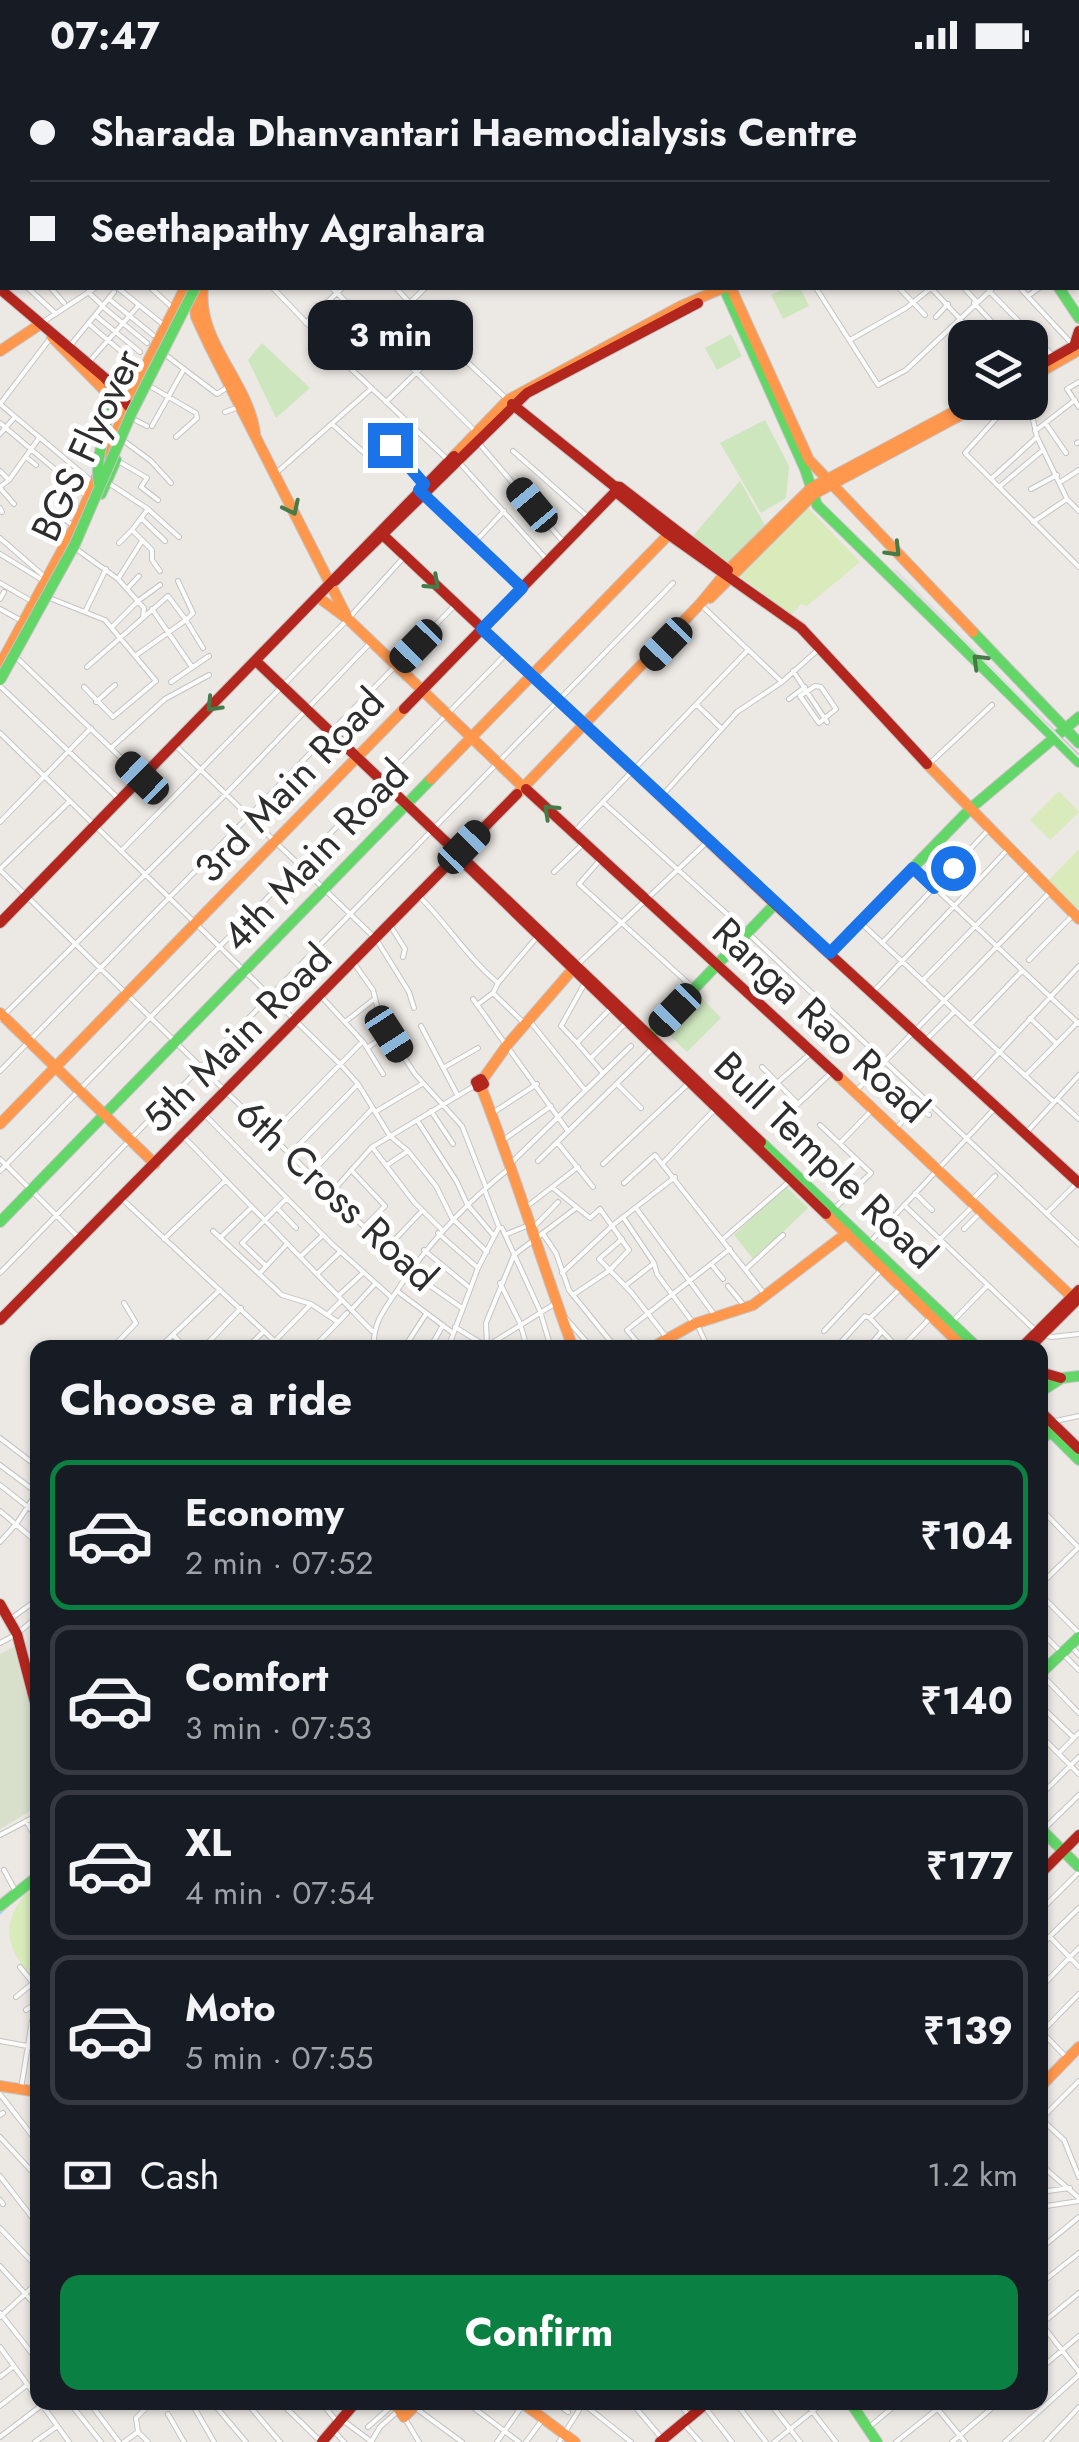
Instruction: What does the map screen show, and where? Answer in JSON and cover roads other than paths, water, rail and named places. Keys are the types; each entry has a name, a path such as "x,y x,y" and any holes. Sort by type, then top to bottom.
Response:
{"main road":[{"path":"1,290 38,325 88,363 132,413"},
{"path":"0,668 23,621 75,548 165,326 192,290"},
{"name":"BGS Flyover","path":"0,668 74,539 146,370 192,290"},
{"name":"BGS Flyover","path":"0,684 76,544 132,412 192,290"},
{"path":"193,290 196,317 229,386 256,426 255,433 348,619"},
{"path":"194,290 244,408"},
{"path":"0,923 510,402 687,303 721,290"},
{"path":"510,402 722,290"},
{"path":"727,290 809,460 1079,743"},
{"path":"727,290 818,506 1079,762"},
{"path":"1064,290 1079,314"},
{"path":"178,308 196,317"},
{"path":"0,684 16,657 45,579 75,527 87,496 116,460 132,413 163,354 178,308"},
{"path":"0,351 38,325"},
{"path":"1077,347 1079,331"},
{"name":"BGS Flyover","path":"59,342 110,401 111,412 95,472 102,479"},
{"path":"1048,361 1077,347"},
{"path":"1048,362 1077,347"},
{"path":"510,402 725,577 782,612 1077,916"},
{"path":"830,481 948,415"},
{"path":"830,481 950,420"},
{"name":"5th Main Road","path":"0,1320 419,896 725,577 812,491 830,481"},
{"name":"3rd Main Road","path":"0,1124 617,488"},
{"path":"330,585 384,536 423,489"},
{"name":"4th Main Road","path":"0,1222 670,532"},
{"path":"384,536 1078,1182"},
{"path":"318,597 348,619"},
{"name":"Ranga Rao Road","path":"348,619 573,834 719,963 975,1206 1077,1295"},
{"path":"256,661 457,855"},
{"path":"830,953 971,808 1079,717"},
{"name":"Bull Temple Road","path":"457,855 627,1022 834,1209 970,1340"},
{"name":"Bull Temple Road","path":"457,855 690,1082 719,1105"},
{"path":"650,1041 775,904"},
{"path":"570,1340 480,1084 508,1044 575,967"},
{"path":"1,1016 155,1164"},
{"name":"Bull Temple Road","path":"794,1176 847,1234 956,1340"},
{"path":"672,1340 696,1324 746,1308 766,1296 847,1234"},
{"path":"1031,1340 1077,1295"},
{"path":"1035,1340 1040,1333"},
{"path":"1048,1381 1079,1376"},
{"path":"1048,1428 1079,1449"},
{"path":"1048,1428 1079,1460"},
{"path":"4,1614 17,1634 30,1684"},
{"path":"1048,1667 1074,1644"},
{"path":"1048,1866 1079,1835"},
{"path":"1048,1837 1079,1870"},
{"path":"0,1906 30,1882"},
{"path":"1050,2077 1079,2048"},
{"path":"0,2090 30,2093"},
{"path":"321,2442 350,2410"},
{"path":"532,2410 562,2438 575,2442"},
{"path":"662,2441 699,2410"},
{"path":"856,2410 877,2442"}],"street":[{"path":"30,290 55,313"},
{"path":"53,290 66,304"},
{"path":"38,325 90,290"},
{"path":"87,496 89,480 0,404 116,290 165,326"},
{"path":"155,290 178,308"},
{"path":"274,290 347,365 453,460 548,561"},
{"path":"306,322 336,290"},
{"path":"338,290 476,437 565,544"},
{"path":"398,290 446,343 510,402"},
{"path":"347,365 423,290"},
{"path":"817,290 878,386 906,370 990,290"},
{"path":"901,290 925,314"},
{"path":"850,340 928,290"},
{"path":"933,290 960,318"},
{"path":"966,290 991,320"},
{"path":"992,290 1054,357"},
{"path":"1022,290 1077,347"},
{"path":"1028,296 1037,290"},
{"path":"87,292 147,343"},
{"path":"109,299 153,335"},
{"path":"936,317 948,304"},
{"path":"88,363 140,305"},
{"path":"96,316 140,352"},
{"path":"88,324 131,360"},
{"path":"386,402 446,343"},
{"path":"163,354 216,394 229,386"},
{"path":"132,413 150,426 184,369"},
{"path":"1079,382 1068,389 1079,407"},
{"path":"148,385 196,413 197,418 176,437"},
{"path":"275,474 372,388"},
{"path":"990,479 1075,400"},
{"path":"224,412 244,408"},
{"path":"0,434 3,425 15,417"},
{"path":"995,420 965,452 1079,568"},
{"path":"1033,420 1043,450 1068,499 1079,511"},
{"path":"332,424 372,460 390,445 423,489 522,588"},
{"path":"1046,424 1066,453"},
{"path":"3,425 87,496"},
{"path":"14,504 0,488 39,438"},
{"path":"124,440 172,482"},
{"path":"999,487 1043,450"},
{"path":"513,451 590,518"},
{"path":"26,457 36,465"},
{"path":"54,469 64,458"},
{"path":"116,460 147,478 141,488 158,500"},
{"path":"67,480 76,468"},
{"path":"1032,488 1079,470"},
{"path":"0,472 10,480"},
{"path":"102,479 180,536"},
{"path":"1034,522 1068,499"},
{"path":"42,502 75,527"},
{"path":"119,543 148,509"},
{"path":"474,543 504,511"},
{"path":"142,519 165,541"},
{"path":"132,530 152,550 152,560 160,571"},
{"path":"0,538 45,579"},
{"path":"118,579 142,540"},
{"path":"75,548 118,579 144,608 143,617"},
{"path":"0,554 45,579"},
{"path":"121,852 348,619 404,556"},
{"path":"84,612 106,570"},
{"path":"127,589 139,576"},
{"path":"135,656 193,612 178,581"},
{"path":"0,583 104,620 156,681 115,716 108,714 84,686"},
{"path":"0,1273 673,584"},
{"path":"112,628 138,601 160,586"},
{"path":"0,600 4,592"},
{"path":"87,667 168,596 204,648"},
{"path":"0,1071 456,604"},
{"path":"702,605 782,682"},
{"path":"0,608 23,621"},
{"path":"152,609 192,667"},
{"path":"1,1016 226,794 370,642"},
{"path":"661,797 737,712 782,682 820,648"},
{"path":"573,834 748,650"},
{"path":"0,1170 508,652"},
{"path":"171,682 210,656"},
{"path":"16,657 142,778"},
{"path":"794,671 826,720"},
{"path":"111,748 164,699 209,675"},
{"path":"0,684 120,800"},
{"path":"96,702 115,684"},
{"path":"789,698 806,689 818,685 836,712 817,723 800,696 806,689"},
{"path":"928,765 992,704"},
{"path":"697,705 722,728"},
{"path":"0,822 91,728"},
{"path":"0,734 340,1064 358,1084 390,1136 408,1151 436,1186 452,1218 487,1252"},
{"path":"174,744 376,939 409,992 414,1008"},
{"path":"0,869 69,802"},
{"path":"604,803 1079,1244"},
{"path":"882,943 991,827"},
{"path":"575,967 708,840"},
{"path":"554,872 584,843"},
{"path":"872,992 1010,847"},
{"path":"601,859 579,884 689,984"},
{"path":"913,868 1078,1022 1025,1076"},
{"name":"6th Cross Road","path":"0,869 410,1272 462,1308"},
{"path":"923,980 1031,869"},
{"path":"855,1092 1052,890"},
{"path":"419,896 498,983"},
{"path":"1029,960 1077,916"},
{"path":"860,922 1025,1076 1079,1119"},
{"path":"390,925 405,949 403,957"},
{"path":"477,1005 494,993 538,936"},
{"path":"353,962 373,990 389,1034 422,1084 462,1126 499,1227 478,1268 451,1340"},
{"path":"971,1082 1079,966"},
{"path":"970,1026 1023,971"},
{"path":"586,982 562,1026 603,1073"},
{"path":"494,993 528,1022 585,1090"},
{"path":"320,995 367,1048 383,1074"},
{"path":"345,1022 374,999"},
{"path":"473,999 568,1131"},
{"path":"577,1043 612,1007"},
{"path":"926,1041 954,1011"},
{"path":"1030,1018 1057,1043"},
{"path":"590,1058 627,1022"},
{"path":"421,1026 458,1096"},
{"path":"367,1048 389,1034"},
{"path":"538,1160 617,1084 650,1041"},
{"path":"271,1135 362,1042"},
{"path":"372,1340 372,1331 391,1297 440,1231 630,1046"},
{"path":"443,1068 478,1048"},
{"path":"777,1083 812,1051"},
{"path":"762,1068 798,1104 833,1070"},
{"path":"1026,1133 1079,1075"},
{"path":"603,1164 690,1082"},
{"path":"290,1154 358,1084"},
{"path":"310,1173 374,1110 422,1084"},
{"path":"331,1193 372,1147 480,1084"},
{"path":"491,1114 537,1084"},
{"path":"617,1084 641,1108"},
{"path":"664,1162 719,1105"},
{"path":"502,1140 552,1106"},
{"path":"869,1243 997,1106"},
{"path":"894,1130 917,1108 929,1115"},
{"path":"840,1143 872,1110"},
{"path":"431,1111 453,1144"},
{"path":"204,1114 323,1235 391,1297"},
{"path":"417,1120 467,1204 494,1236"},
{"path":"820,1125 870,1173 834,1209"},
{"path":"183,1135 372,1331"},
{"path":"557,1142 593,1187"},
{"path":"372,1147 422,1211 478,1268"},
{"path":"386,1166 408,1151"},
{"path":"624,1183 655,1154 766,1296"},
{"path":"0,1160 81,1240"},
{"path":"524,1208 578,1168"},
{"path":"352,1171 385,1206 364,1226"},
{"path":"723,1240 794,1176"},
{"path":"964,1229 994,1176"},
{"path":"562,1273 674,1177"},
{"path":"164,1239 226,1180"},
{"path":"1047,1213 1078,1182"},
{"path":"553,1188 590,1218 600,1209 629,1250 610,1270 573,1296"},
{"path":"914,1194 932,1210"},
{"path":"122,1198 275,1340"},
{"path":"266,1266 242,1243 286,1198"},
{"path":"487,1340 486,1323 514,1255 558,1202"},
{"path":"904,1205 1040,1333 1052,1337 1079,1334"},
{"path":"940,1239 975,1206"},
{"path":"220,1238 252,1207"},
{"path":"277,1208 296,1228"},
{"path":"506,1234 534,1232 576,1208"},
{"path":"636,1208 716,1317"},
{"path":"386,1249 422,1211"},
{"path":"623,1218 704,1340"},
{"path":"502,1228 540,1311 549,1340"},
{"path":"213,1231 282,1295 311,1304 338,1322"},
{"path":"534,1232 556,1253 573,1296 609,1340"},
{"path":"300,1256 323,1235"},
{"path":"745,1270 783,1235"},
{"path":"622,1238 599,1259 669,1340"},
{"path":"258,1274 287,1244"},
{"path":"635,1340 627,1330 730,1249"},
{"path":"424,1250 470,1288"},
{"path":"317,1274 340,1251"},
{"path":"626,1286 654,1263"},
{"path":"710,1264 722,1279"},
{"path":"824,1331 882,1269"},
{"path":"328,1314 363,1273"},
{"path":"500,1283 525,1340"},
{"path":"321,1340 375,1284"},
{"path":"952,1322 988,1285"},
{"path":"728,1286 746,1308"},
{"path":"870,1318 902,1287"},
{"path":"168,1340 220,1290"},
{"path":"397,1291 443,1326 473,1340"},
{"path":"120,1340 136,1323 124,1303"},
{"path":"277,1340 311,1304"},
{"path":"211,1340 241,1308"},
{"path":"497,1340 540,1311 560,1308 586,1340"},
{"path":"409,1340 426,1313"},
{"path":"843,1340 865,1316 892,1340"},
{"path":"908,1340 932,1316"},
{"path":"435,1340 443,1326"},
{"path":"255,1340 264,1330"},
{"path":"874,1340 882,1330"},
{"path":"173,1335 178,1340"},
{"path":"1048,1427 1079,1416"},
{"path":"0,1438 30,1461"},
{"path":"0,1464 30,1487"},
{"path":"0,1485 30,1508"},
{"path":"0,1542 30,1500"},
{"path":"0,1510 30,1535"},
{"path":"1048,1516 1079,1547 1048,1577"},
{"path":"4,1614 30,1603"},
{"path":"1048,1606 1074,1644 1079,1670"},
{"path":"0,1643 30,1623"},
{"path":"1048,1634 1074,1644"},
{"path":"1048,1682 1079,1712"},
{"path":"1048,1713 1074,1738"},
{"path":"1058,1754 1079,1733"},
{"path":"1048,1743 1079,1774"},
{"path":"1048,1788 1079,1756"},
{"path":"1048,1824 1079,1795"},
{"path":"0,1835 30,1819"},
{"path":"26,1821 30,1828"},
{"path":"4,1870 16,1892"},
{"path":"1048,1903 1079,1870"},
{"path":"1079,1908 1050,1937 1079,1967"},
{"path":"1048,1980 1079,1948"},
{"path":"20,1967 30,1979"},
{"path":"16,1998 30,1986"},
{"path":"1048,2024 1079,1994"},
{"path":"1071,2002 1079,2010"},
{"path":"26,2010 30,2007"},
{"path":"30,2033 30,2070"},
{"path":"1048,2038 1068,2058"},
{"path":"0,2048 1,2041 28,2046"},
{"path":"1048,2110 1079,2081"},
{"path":"0,2090 30,2132"},
{"path":"1048,2125 1064,2140 1079,2177"},
{"path":"0,2137 30,2169"},
{"path":"1048,2170 1079,2200 1048,2206"},
{"path":"0,2176 30,2215"},
{"path":"1048,2191 1070,2188"},
{"path":"1048,2242 1079,2217"},
{"path":"0,2228 30,2260"},
{"path":"1048,2278 1079,2253"},
{"path":"0,2266 30,2299"},
{"path":"30,2289 1,2315 30,2351"},
{"path":"1048,2318 1079,2293"},
{"path":"1048,2333 1079,2374 1048,2402"},
{"path":"1048,2362 1079,2336"},
{"path":"0,2347 30,2389"},
{"path":"0,2377 14,2366"},
{"path":"0,2406 27,2385"},
{"path":"1046,2442 1079,2406"},
{"path":"0,2437 31,2410"},
{"path":"46,2410 69,2442"},
{"path":"76,2410 101,2442"},
{"path":"95,2410 121,2442 137,2433"},
{"path":"144,2410 136,2418 137,2433 148,2442"},
{"path":"196,2410 214,2442"},
{"path":"219,2410 246,2442"},
{"path":"253,2410 280,2442"},
{"path":"288,2410 321,2442"},
{"path":"327,2410 338,2424 344,2442"},
{"path":"368,2427 395,2410"},
{"path":"338,2424 372,2442 396,2410"},
{"path":"399,2410 419,2442"},
{"path":"422,2410 462,2442"},
{"path":"477,2410 523,2442 543,2418"},
{"path":"497,2442 518,2410"},
{"path":"562,2438 580,2410"},
{"path":"592,2410 631,2442"},
{"path":"638,2410 662,2441"},
{"path":"682,2410 700,2442"},
{"path":"710,2410 732,2442"},
{"path":"741,2410 766,2442"},
{"path":"775,2410 800,2442"},
{"path":"868,2429 890,2410"},
{"path":"896,2442 938,2410 964,2442"},
{"path":"952,2442 990,2410"},
{"path":"1004,2442 1039,2410"},
{"path":"774,2442 812,2411 836,2442"},
{"path":"168,2414 184,2442"},
{"path":"36,2442 57,2426"}],"waterway":[{"path":"0,1913 18,1895"}],"railway":[{"path":"895,570 1079,757"}]}
